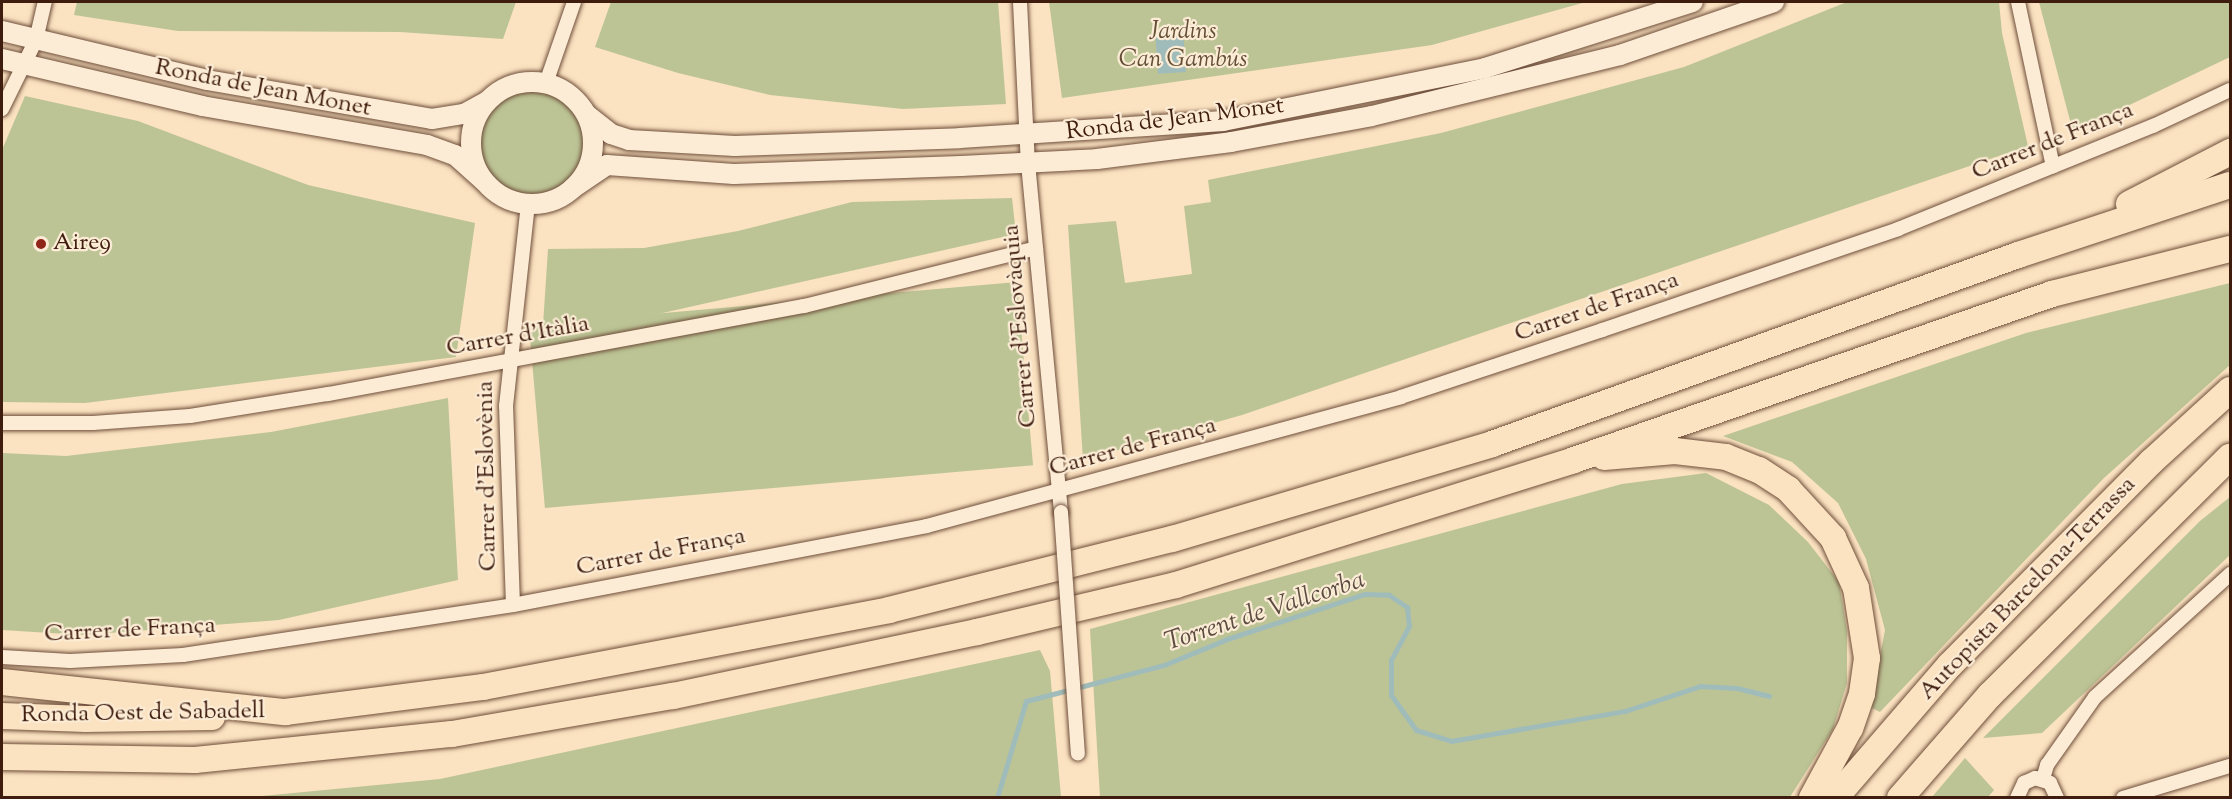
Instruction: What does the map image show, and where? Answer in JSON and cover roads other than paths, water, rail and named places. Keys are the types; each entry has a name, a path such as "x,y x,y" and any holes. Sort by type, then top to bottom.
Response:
{"highway":[{"path":"2018,255 2230,152"},
{"path":"2,682 285,712 483,687 792,631 975,590 1172,539 1492,444 2018,255 2230,184"},
{"path":"2,757 195,760 452,734 673,696 847,661 1176,585 1574,459 2052,294 2230,249"},
{"name":"Autopista Barcelona-Terrassa","path":"1835,798 1950,665 2010,603 2151,462 2230,390"},
{"path":"1574,459 1675,451 1726,457 1759,470 1788,489 1833,538 1856,588 1867,658 1862,694 1850,728 1812,798"},
{"name":"Autopista Barcelona-Terrassa","path":"1900,798 1990,695 2230,457"},
{"path":"2186,501 2230,467"},
{"name":"Ronda Oest de Sabadell","path":"2,716 86,720 285,712"}],"street":[{"path":"2,109 36,40 45,2"},
{"path":"546,83 574,2"},
{"name":"Carrer d'Eslovàquia","path":"1020,2 1028,163 1061,512 1078,753"},
{"name":"Ronda de Jean Monet","path":"587,116 611,134 628,140 735,146 1027,134 1223,121 1369,94 1485,68 1693,2"},
{"name":"Ronda de Jean Monet","path":"573,188 607,165 734,174 1028,163 1231,142 1372,116 1620,55 1774,2"},
{"path":"2018,2 2053,166"},
{"name":"Ronda de Jean Monet","path":"2,31 207,80 432,119 464,114 486,102"},
{"name":"Ronda de Jean Monet","path":"2,59 207,108 427,145 455,155 484,181"},
{"path":"520,83 546,83 566,91 587,116 593,146 586,172 573,188 560,197 528,204 507,199 484,181 474,163 471,142 475,121 486,102 500,91 520,83"},
{"name":"Carrer de França","path":"2,657 70,661 183,655 513,604 927,526 1059,492 1401,397 1898,229 2230,90"},
{"name":"Carrer d'Eslovènia","path":"513,604 506,480 509,362 528,204"},
{"name":"Carrer d'Itàlia","path":"2,423 93,423 190,416 509,362 804,306 1036,248"},
{"path":"2043,779 2047,765 2095,697 2230,574"},
{"path":"2123,798 2230,766"},
{"path":"2017,798 2024,783 2043,779 2052,786 2057,798"}],"water":[{"path":"1183,29 1186,72 1158,74 1155,31"}],"waterway":[{"name":"Torrent de Vallcorba","path":"997,798 1026,701 1164,665 1227,639 1365,594 1389,595 1407,607 1409,626 1391,660 1391,695 1416,730 1451,741 1625,711 1700,686 1737,688 1769,696"}],"place":[{"name":"Aire9","path":"41,244"}],"park label":[{"name":"Jardins Can Gambús","path":"1183,47"}]}
